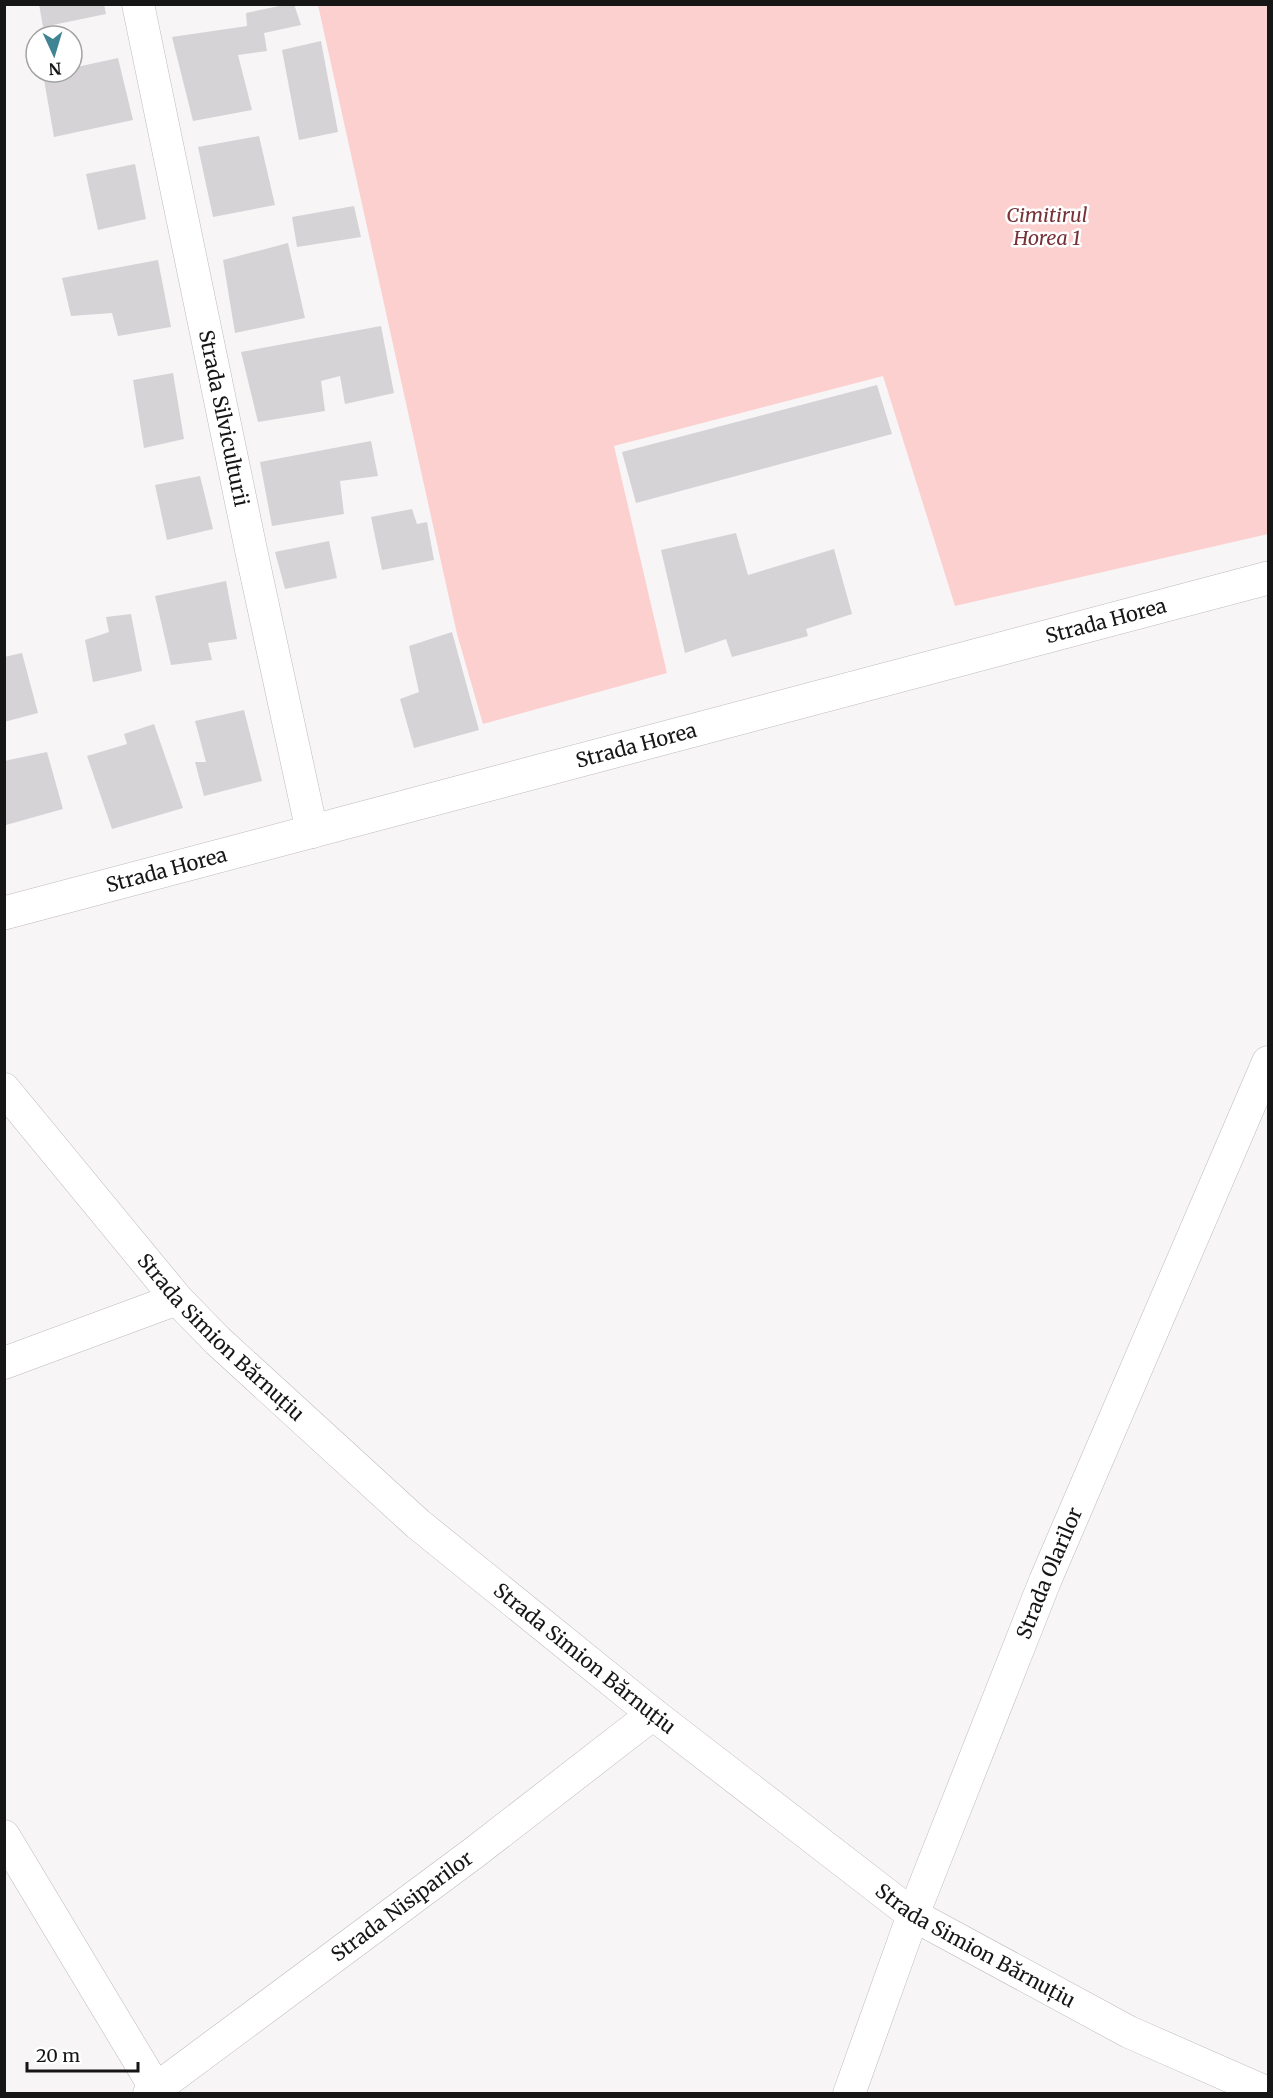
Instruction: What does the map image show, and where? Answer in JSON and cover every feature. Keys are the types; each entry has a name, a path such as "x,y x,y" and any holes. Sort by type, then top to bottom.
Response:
{"street":[{"name":"Strada Silviculturii","path":"138,4 224,422 312,832"},
{"name":"Strada Horea","path":"4,913 1269,578"},
{"name":"Strada Olarilor","path":"849,2094 913,1915 1046,1581 1269,1062"},
{"name":"Strada Simion Bărnuțiu","path":"4,1089 177,1299 218,1341 418,1524 653,1714 913,1915 1129,2032 1269,2093"},
{"path":"4,1362 177,1299"},
{"name":"Strada Nisiparilor","path":"153,2091 475,1852 653,1714"},
{"path":"4,1836 153,2091"}],"green space":[{"name":"Cimitirul Horea 1","path":"318,5 1268,5 1268,534 955,606 883,376 614,446 667,673 483,724 457,634"}],"building":[{"path":"39,4 104,4 106,14 58,24 42,24"},
{"path":"294,4 301,25 264,33 267,51 238,55 252,110 193,121 172,37 247,26 246,13"},
{"path":"321,41 338,132 299,140 282,50"},
{"path":"118,58 133,120 54,137 45,84 84,84 84,65"},
{"path":"259,136 275,205 213,217 198,147"},
{"path":"135,164 146,219 98,230 86,174"},
{"path":"354,206 361,237 297,247 292,217"},
{"path":"288,243 305,318 235,333 223,260"},
{"path":"158,260 171,327 118,336 112,313 71,316 62,278"},
{"path":"381,326 394,393 345,404 340,376 321,381 325,411 258,422 241,352"},
{"path":"173,373 184,439 144,448 133,380"},
{"path":"877,385 892,434 636,503 622,452"},
{"path":"371,441 378,476 340,481 344,514 272,526 260,462"},
{"path":"200,476 213,529 167,540 155,485"},
{"path":"412,509 417,524 427,522 434,560 382,570 371,517"},
{"path":"736,533 748,575 834,549 852,614 806,629 808,636 732,657 726,639 685,653 661,550"},
{"path":"329,541 337,578 285,589 275,552"},
{"path":"226,581 237,639 208,643 212,660 171,665 155,596"},
{"path":"131,614 142,671 93,682 85,640 109,632 106,617"},
{"path":"452,632 479,730 414,748 400,699 419,692 409,646"},
{"path":"22,653 38,713 4,722 4,657"},
{"path":"244,710 262,781 204,796 195,762 206,762 195,721"},
{"path":"154,724 183,808 112,829 87,756 127,744 124,734"},
{"path":"47,752 63,809 6,825 4,761"}]}
